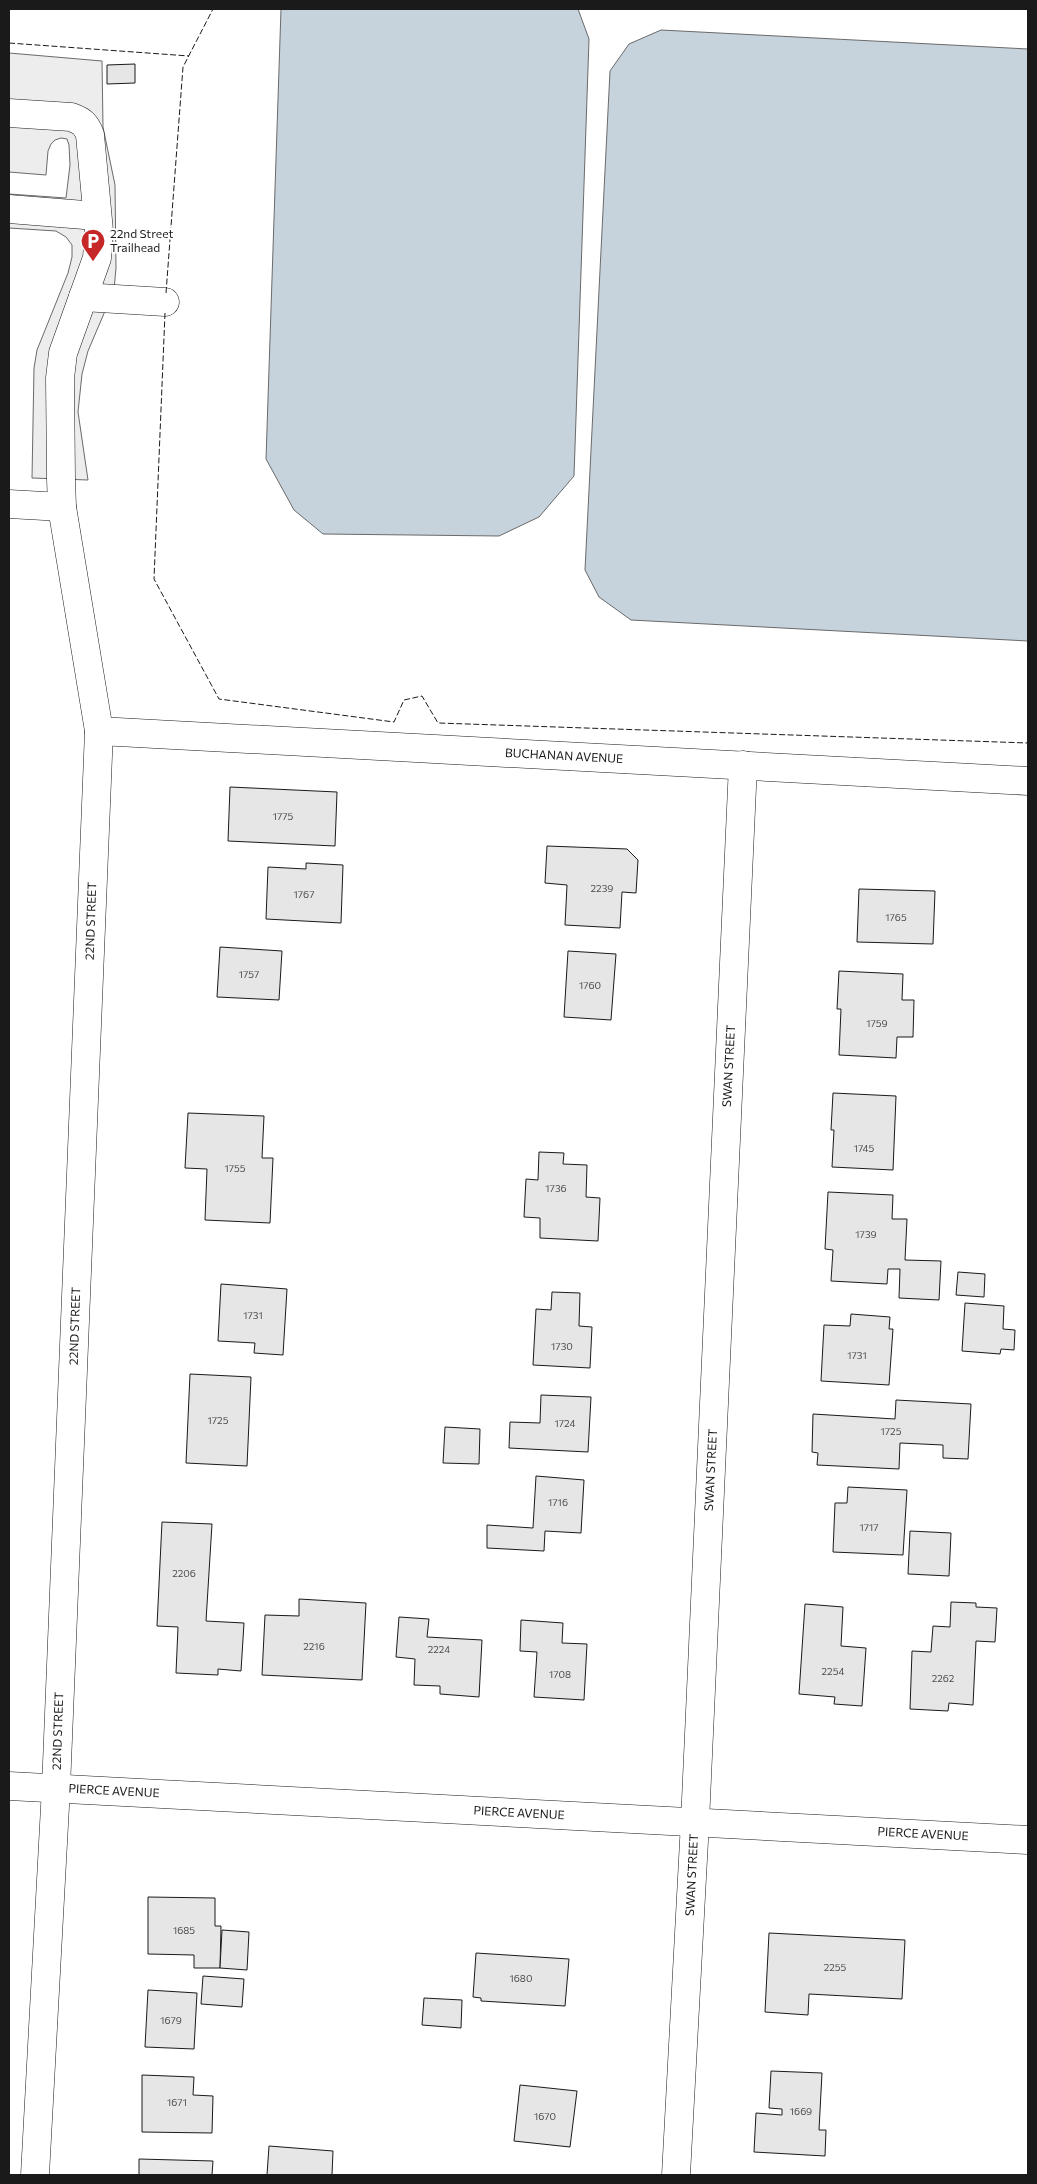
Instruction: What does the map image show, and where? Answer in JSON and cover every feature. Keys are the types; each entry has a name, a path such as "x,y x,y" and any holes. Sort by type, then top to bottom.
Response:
{"street":[{"name":"22ND STREET","path":"9,113 71,117 81,120 86,125 90,135 97,216 97,258 63,353 60,378 62,507 99,731 56,1788 35,2175"},
{"path":"9,209 97,216"},
{"path":"83,297 165,302"},
{"path":"9,504 62,507"},
{"name":"BUCHANAN AVENUE","path":"99,731 1028,781"},
{"name":"SWAN STREET","path":"676,2175 695,1822 743,765"},
{"name":"PIERCE AVENUE","path":"9,1786 1028,1840"}],"shaded area":[{"path":"281,9 578,9 589,39 574,476 539,517 499,536 323,534 294,510 266,459"},
{"path":"661,30 1028,49 1028,641 631,620 599,597 585,570 610,71 629,44"},
{"name":"22nd Street Trailhead","path":"9,53 102,61 103,127 115,185 116,268 114,290 88,351 82,374 78,412 88,480 32,478 34,368 37,350 68,273 72,257 72,245 66,237 56,231 9,228 9,194 66,198 70,165 69,145 67,139 61,138 51,144 48,151 46,175 9,172"}],"building":[{"path":"135,64 135,83 107,84 107,65"},
{"path":"230,787 337,792 335,846 228,841"},
{"path":"547,846 627,849 638,860 636,893 622,892 620,928 565,925 567,885 545,883"},
{"path":"306,863 343,865 341,923 266,919 268,867 306,869"},
{"path":"859,889 935,891 933,944 857,942"},
{"path":"220,947 282,951 279,1000 217,997"},
{"path":"568,951 616,954 611,1020 564,1017"},
{"path":"839,971 903,974 902,1000 914,1000 913,1037 897,1037 896,1058 839,1055 841,1009 837,1009"},
{"path":"833,1093 896,1096 893,1170 832,1167"},
{"path":"188,1113 264,1116 262,1158 273,1158 270,1223 205,1220 207,1169 185,1168"},
{"path":"539,1152 564,1153 563,1164 587,1165 586,1197 600,1198 598,1241 540,1238 540,1218 524,1217 526,1179 538,1180"},
{"path":"828,1192 893,1195 892,1219 907,1219 905,1260 941,1261 939,1300 899,1298 900,1269 888,1269 887,1284 831,1281 833,1250 825,1249"},
{"path":"958,1272 985,1274 984,1297 956,1295"},
{"path":"221,1284 287,1289 283,1355 254,1353 255,1343 218,1341"},
{"path":"552,1292 580,1293 579,1326 592,1327 590,1368 533,1365 536,1309 551,1310"},
{"path":"965,1303 1004,1306 1003,1329 1015,1330 1014,1350 1001,1349 1000,1354 962,1351"},
{"path":"851,1314 890,1317 889,1329 893,1329 889,1385 821,1381 824,1325 850,1326"},
{"path":"190,1374 251,1377 247,1466 186,1463"},
{"path":"541,1395 591,1397 588,1452 509,1448 510,1422 540,1423"},
{"path":"896,1400 971,1404 968,1459 943,1458 943,1445 900,1443 899,1469 817,1465 818,1453 812,1452 813,1414 895,1419"},
{"path":"445,1427 480,1429 479,1464 443,1463"},
{"path":"536,1476 584,1480 581,1533 545,1531 544,1551 487,1548 487,1525 533,1528"},
{"path":"848,1487 907,1490 903,1555 833,1552 835,1503 847,1503"},
{"path":"162,1522 212,1524 206,1621 244,1623 241,1671 218,1669 218,1675 176,1673 178,1627 157,1626"},
{"path":"910,1531 951,1533 949,1576 908,1574"},
{"path":"299,1599 366,1603 362,1680 262,1675 265,1615 299,1616"},
{"path":"951,1602 976,1603 976,1607 997,1608 995,1642 976,1641 973,1705 949,1703 948,1711 910,1709 912,1651 931,1652 933,1626 950,1627"},
{"path":"805,1604 843,1607 841,1646 866,1648 862,1706 834,1704 835,1697 799,1694"},
{"path":"399,1617 429,1619 427,1637 482,1640 479,1697 440,1694 440,1686 414,1685 415,1659 396,1657"},
{"path":"521,1620 563,1623 562,1643 587,1644 584,1700 534,1697 537,1652 520,1651"},
{"path":"148,1897 215,1898 215,1926 221,1926 220,1968 194,1968 194,1955 148,1954"},
{"path":"222,1930 249,1932 247,1970 220,1968"},
{"path":"769,1933 905,1940 902,1999 809,1994 808,2015 765,2012"},
{"path":"476,1953 569,1959 565,2006 481,2001 481,1998 473,1997"},
{"path":"203,1976 244,1979 242,2007 201,2004"},
{"path":"148,1990 197,1993 194,2049 145,2047"},
{"path":"424,1998 462,2000 461,2028 422,2025"},
{"path":"771,2071 822,2073 819,2130 826,2130 825,2156 754,2152 756,2113 782,2115 782,2109 769,2108"},
{"path":"142,2075 194,2077 193,2095 213,2096 212,2133 142,2132"},
{"path":"520,2085 577,2091 570,2147 514,2141"},
{"path":"269,2146 333,2151 332,2175 267,2175"},
{"path":"139,2159 213,2161 212,2175 139,2175"}],"fence":[{"path":"166,293 183,67 213,9"},
{"path":"9,43 189,56"},
{"path":"165,313 154,579 219,699 394,722 404,700 422,696 438,723 1028,743"}],"place":[{"name":"22nd Street Trailhead","path":"93,262"}]}
